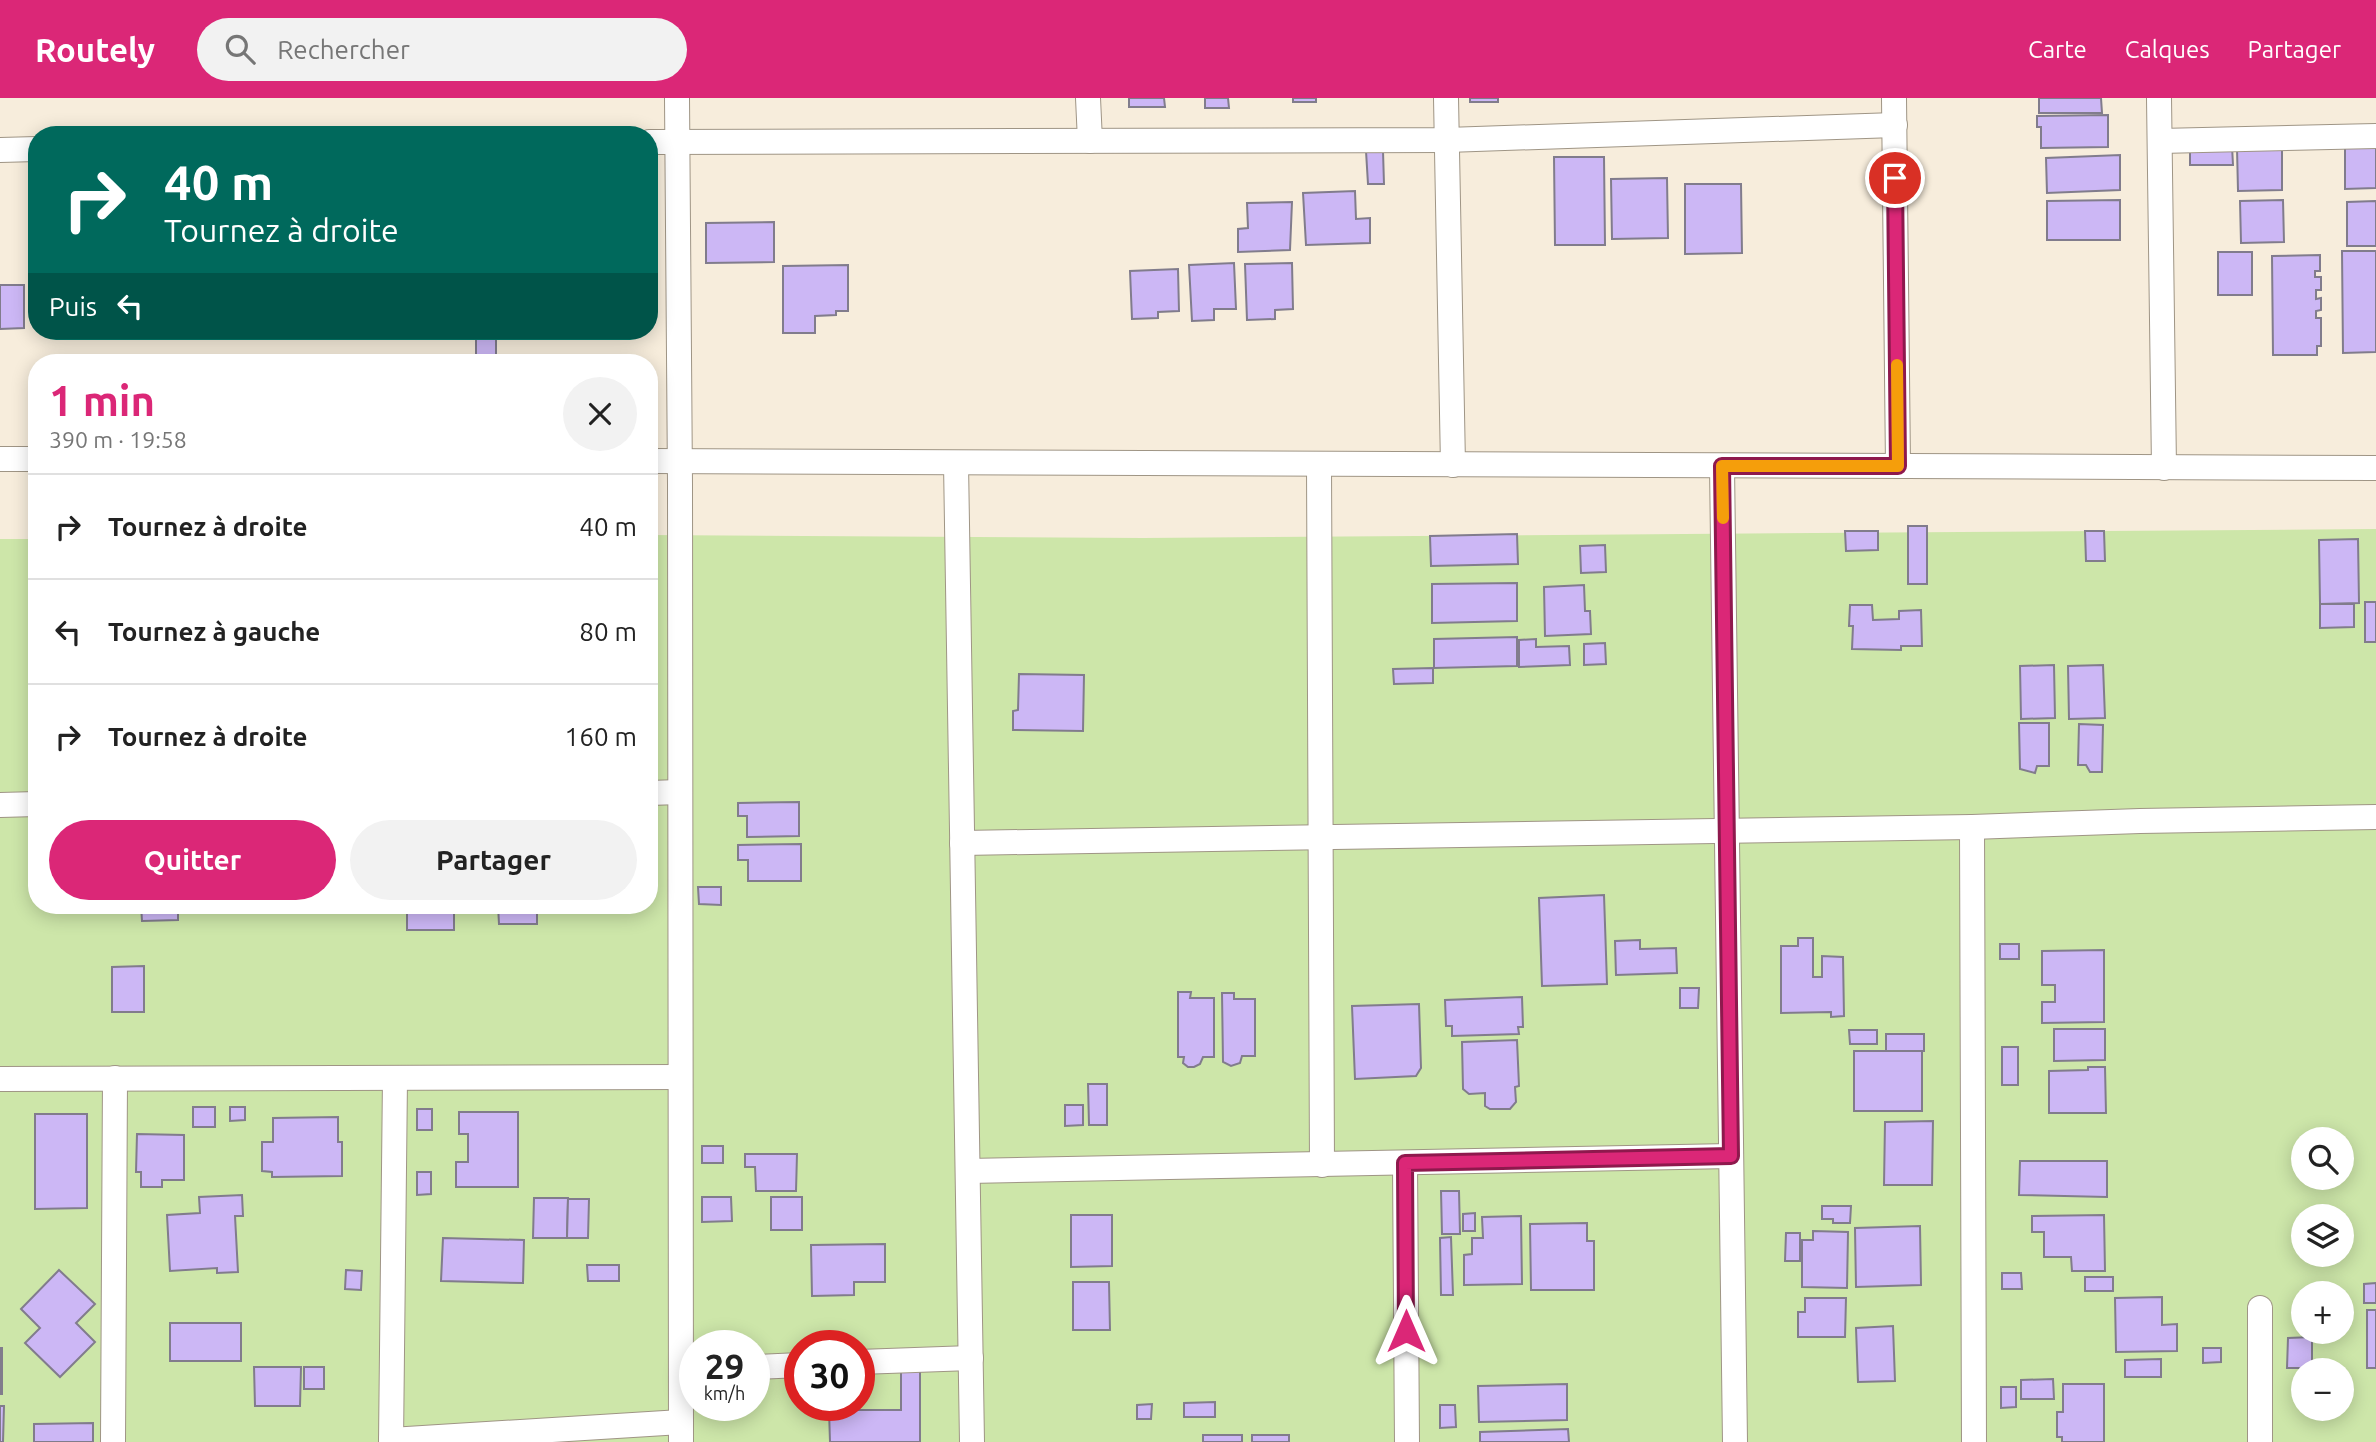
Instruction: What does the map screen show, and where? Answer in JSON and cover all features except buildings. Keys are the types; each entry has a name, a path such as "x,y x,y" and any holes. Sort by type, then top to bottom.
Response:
{"street":[{"path":"677,98 680,1077 687,1330"},
{"path":"1088,98 1090,141"},
{"path":"1446,98 1453,465"},
{"path":"1894,98 1898,466"},
{"path":"2159,98 2164,468"},
{"path":"658,142 1447,140 1895,125"},
{"path":"2160,141 2376,136"},
{"path":"0,150 28,149"},
{"path":"0,459 28,459"},
{"path":"658,461 2376,468"},
{"path":"956,463 972,1442"},
{"path":"1319,464 1322,1164"},
{"path":"1722,466 1735,1442"},
{"path":"658,793 680,792"},
{"path":"0,805 28,804"},
{"path":"962,843 1972,828 2140,821 2376,817"},
{"path":"1972,828 1974,1442"},
{"path":"0,1079 680,1077"},
{"path":"113,1442 115,1078"},
{"path":"395,1078 391,1441 681,1432"},
{"path":"968,1171 1731,1156"},
{"path":"1405,1163 1407,1442"},
{"path":"2260,1308 2260,1442"},
{"path":"875,1362 971,1358"}],"green space":[{"path":"2376,529 2376,1442 0,1442 0,539 28,539 28,914 658,914 658,535 1143,538"}],"slow traffic":[{"path":"1723,518 1722,466 1898,466 1897,365"}],"route":[{"path":"1406,1331 1405,1163 1731,1156 1722,466 1898,466 1895,178"}]}
